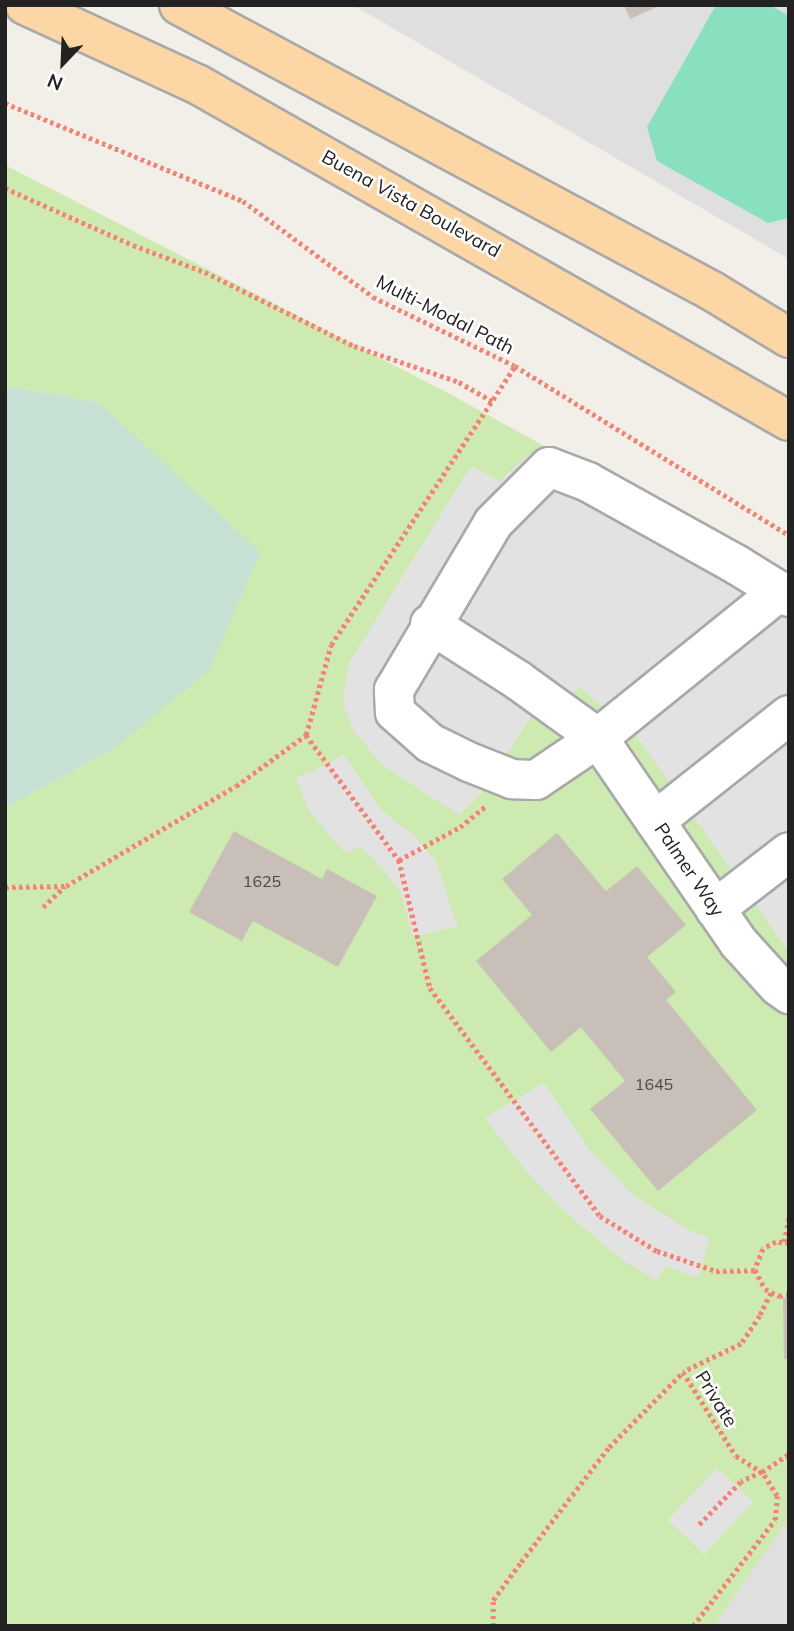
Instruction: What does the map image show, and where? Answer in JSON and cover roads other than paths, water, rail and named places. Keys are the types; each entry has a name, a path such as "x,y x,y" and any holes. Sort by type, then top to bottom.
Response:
{"main road":[{"name":"Buena Vista Boulevard","path":"25,5 197,84 789,421"},
{"path":"178,5 712,290 789,338"}],"street":[{"path":"550,467 588,482 784,594 618,719 598,738 536,780 512,779 430,743 394,712 394,690 430,624 493,523 550,467"},
{"name":"Palmer Way","path":"430,624 519,681 598,738 715,909 785,986"},
{"path":"655,821 789,715"},
{"path":"715,909 789,852"}]}
